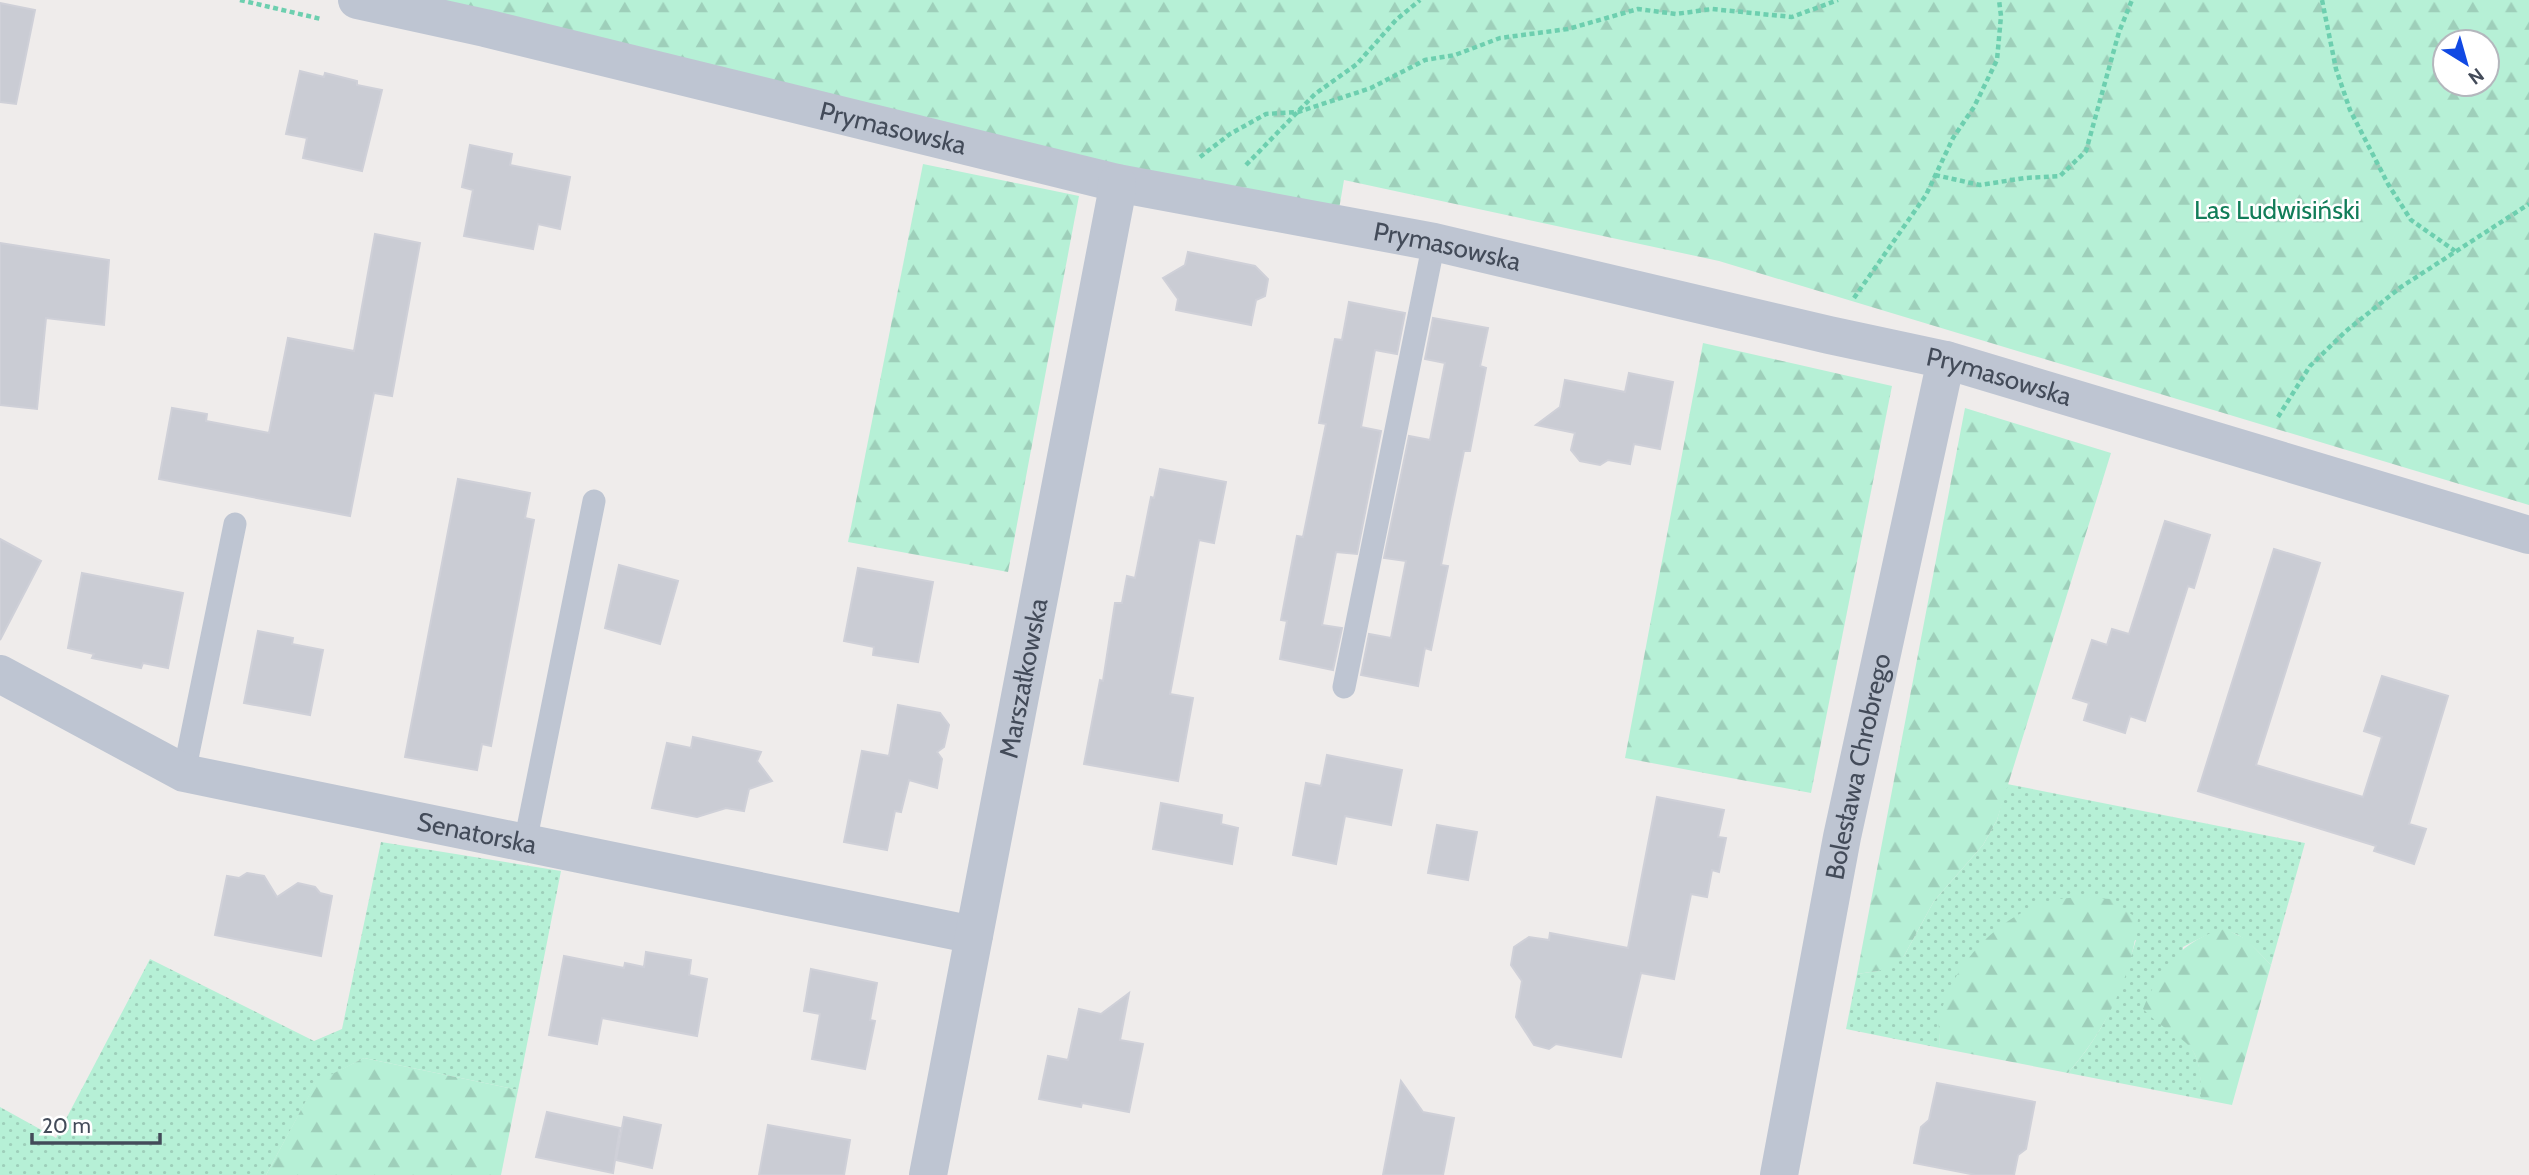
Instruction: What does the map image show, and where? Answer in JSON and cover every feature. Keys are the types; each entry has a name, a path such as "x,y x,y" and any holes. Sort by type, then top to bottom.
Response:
{"street":[{"name":"Prymasowska","path":"357,0 485,28 1116,183 1434,242 1946,360 2529,535"},
{"name":"Marszałkowska","path":"928,1175 1114,210 1116,183"},
{"name":"Bolesława Chrobrego","path":"1779,1175 1842,837 1946,360"},
{"name":"Senatorska","path":"0,674 184,773 974,935"}],"lane":[{"path":"1344,687 1434,242"},
{"path":"525,843 594,501"},
{"path":"184,773 235,524"}],"path":[{"path":"1214,203 1249,161 1315,94 1357,64 1396,20 1420,0"},
{"path":"1171,193 1202,155 1230,134 1266,114 1298,112 1371,88 1424,60 1455,55 1500,38 1569,29 1638,9 1676,14 1712,9 1792,17 1838,0"},
{"path":"1829,335 1926,195 1953,138 1974,107 1997,60 2001,16 1999,0"},
{"path":"1935,175 1980,185 2060,176 2086,151 2119,32 2132,0"},
{"path":"2322,0 2336,69 2350,110 2388,184 2411,220 2455,251"},
{"path":"2255,453 2310,366 2346,331 2392,294 2529,204"}],"green space":[{"name":"Las Ludwisiński","path":"406,0 2529,0 2529,505 1719,261 1344,180 1338,215"},
{"path":"923,164 1079,196 1008,572 848,542"},
{"path":"1703,343 1892,386 1811,793 1625,758"},
{"path":"1965,408 2111,453 1997,820 1983,845 1934,901 1904,956 1894,965 1857,974"},
{"path":"2007,784 2305,843 2271,965 2249,943 2232,932 2212,934 2183,947 2180,1036 2196,1056 2201,1099 2068,1073 2102,1026 2124,978 2136,940 1939,1023 1940,1048 1846,1029 1857,974 1878,971 1904,956 1934,901 1983,845 1997,820"},
{"path":"381,842 561,871 518,1090 364,1058 316,1083 266,1175 0,1175 0,1107 56,1138 150,959 314,1041 342,1029"},
{"path":"2083,897 2110,899 2138,919 2130,962 2115,1002 2094,1039 2068,1073 1940,1048 1939,1021 1945,1001 1953,982 1977,948 1992,933 2027,910 2050,901"},
{"path":"2225,929 2246,939 2271,965 2232,1105 2201,1099 2198,1062 2193,1051 2143,1009 2156,982 2174,958 2197,940"},
{"path":"364,1058 518,1090 501,1175 266,1175 316,1082"}],"building":[{"path":"0,3 35,10 16,104 0,102"},
{"path":"300,71 324,77 325,73 357,81 357,85 382,90 362,171 303,158 307,138 286,134"},
{"path":"470,145 512,154 510,165 570,177 560,229 538,224 533,249 464,236 473,190 462,187"},
{"path":"375,234 420,243 392,396 374,393 350,516 159,479 172,408 207,414 206,421 269,433 288,338 354,351"},
{"path":"0,243 109,260 104,325 46,318 37,409 0,405"},
{"path":"1188,252 1255,266 1268,279 1265,296 1256,300 1251,325 1176,310 1178,299 1163,278 1185,265"},
{"path":"1349,302 1405,313 1397,354 1375,350 1361,427 1381,431 1357,554 1336,552 1322,625 1342,628 1333,670 1280,659 1287,621 1281,620 1297,536 1303,537 1326,424 1319,423 1335,339 1342,340"},
{"path":"1433,318 1488,328 1480,366 1486,368 1470,451 1464,451 1441,565 1448,566 1431,650 1425,648 1418,686 1361,675 1369,634 1391,638 1406,561 1384,558 1409,436 1430,440 1445,363 1425,359"},
{"path":"1629,373 1673,382 1660,449 1634,444 1630,464 1608,460 1600,465 1580,461 1571,450 1575,433 1536,425 1560,407 1565,380 1625,392"},
{"path":"1160,469 1226,482 1214,543 1199,540 1170,694 1193,698 1178,781 1084,764 1100,680 1103,681 1115,603 1122,603 1127,576 1135,578 1151,497 1154,498"},
{"path":"458,479 530,493 525,518 534,520 491,746 482,744 477,770 405,757"},
{"path":"2165,521 2210,535 2194,588 2188,586 2145,721 2130,716 2125,733 2084,720 2089,703 2073,698 2092,640 2107,645 2112,629 2129,634"},
{"path":"0,539 41,561 0,640"},
{"path":"2274,549 2320,563 2256,765 2363,797 2382,737 2364,731 2382,676 2448,696 2409,824 2426,829 2414,864 2374,851 2376,846 2198,791"},
{"path":"619,565 678,581 660,644 605,628"},
{"path":"858,568 933,582 918,662 873,655 874,647 844,641"},
{"path":"82,573 183,593 168,668 143,663 141,668 92,658 94,654 68,648"},
{"path":"258,631 293,638 292,644 323,650 310,715 244,703"},
{"path":"898,705 940,713 949,725 944,747 937,752 942,759 937,788 909,780 901,812 895,811 887,850 844,842 862,751 889,756"},
{"path":"693,737 761,752 757,761 772,781 749,789 744,811 726,808 697,817 652,808 667,743 691,748"},
{"path":"1327,755 1402,770 1391,825 1345,816 1336,864 1293,855 1306,783 1321,786"},
{"path":"1657,797 1724,810 1718,837 1726,838 1719,872 1712,870 1707,897 1691,894 1674,979 1641,973 1621,1057 1556,1044 1549,1049 1534,1045 1516,1017 1522,981 1511,965 1514,947 1529,937 1549,940 1550,933 1628,948"},
{"path":"1161,803 1222,815 1221,824 1238,828 1232,864 1153,849"},
{"path":"1437,825 1477,832 1468,880 1428,873"},
{"path":"247,873 264,876 277,897 298,883 315,887 320,893 332,896 321,956 215,935 227,876 239,878"},
{"path":"646,952 691,960 689,975 707,979 697,1036 602,1018 597,1044 549,1035 564,956 624,968 625,963 644,967"},
{"path":"811,969 877,983 870,1020 875,1021 865,1069 812,1059 820,1014 804,1011"},
{"path":"1129,993 1120,1040 1143,1044 1129,1112 1082,1103 1081,1107 1039,1099 1048,1056 1068,1060 1079,1009 1101,1014"},
{"path":"1401,1081 1423,1112 1454,1118 1443,1175 1383,1175"},
{"path":"1937,1083 2035,1102 2026,1149 2018,1155 2014,1175 1976,1175 1914,1163 1921,1127 1929,1120"},
{"path":"547,1112 620,1128 613,1173 536,1157"},
{"path":"624,1117 661,1125 652,1168 616,1160"},
{"path":"768,1125 850,1140 844,1175 759,1175"}]}
